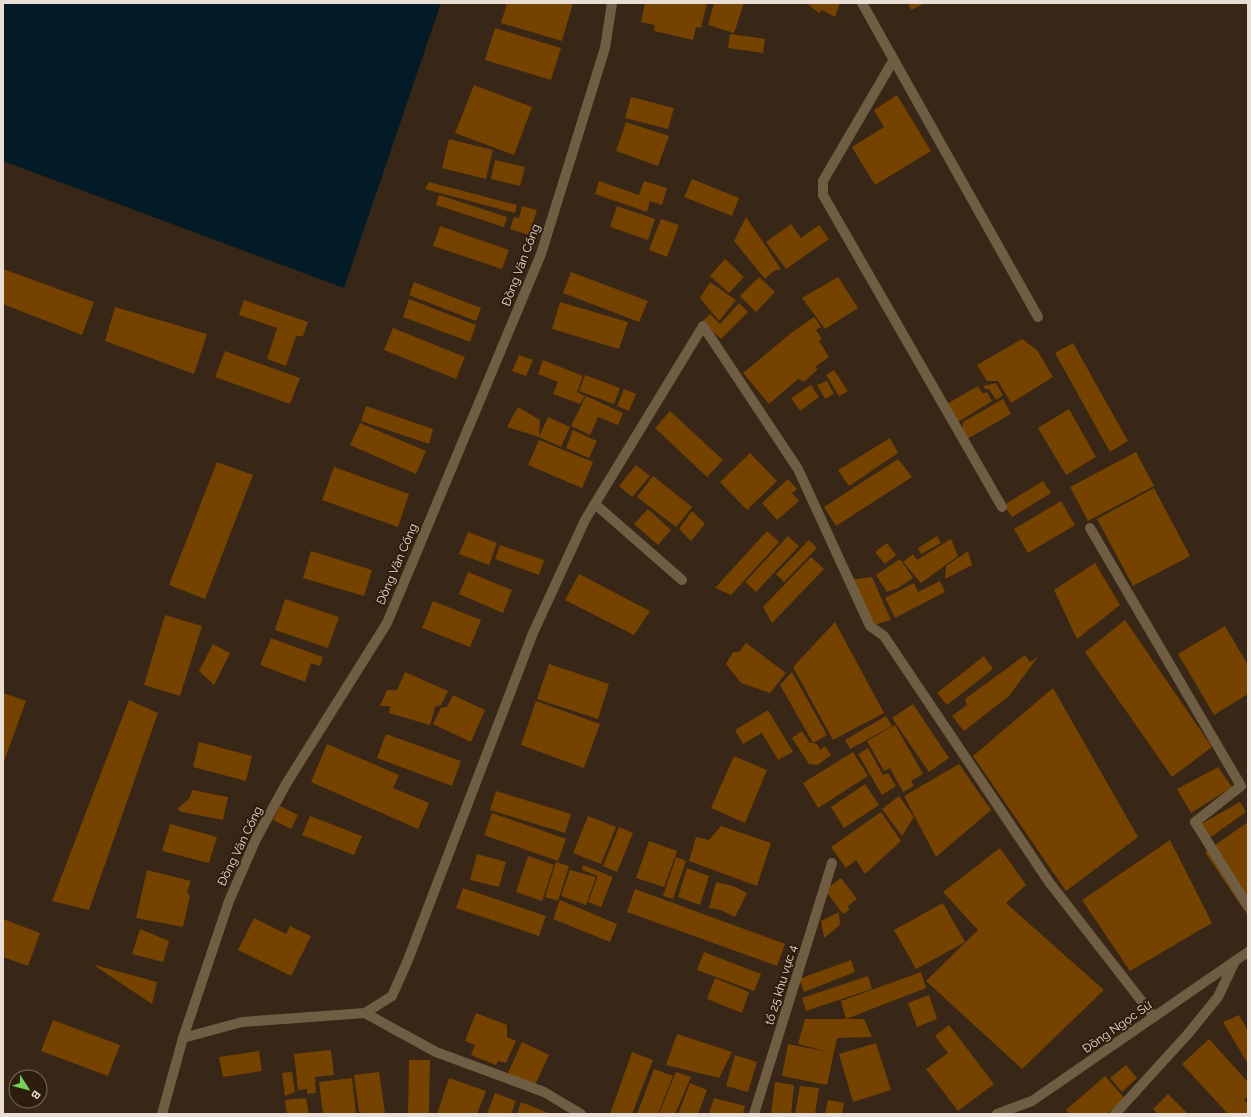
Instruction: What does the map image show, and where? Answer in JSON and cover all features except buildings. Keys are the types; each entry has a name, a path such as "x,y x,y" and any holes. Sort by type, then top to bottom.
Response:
{"street":[{"name":"Đồng Văn Cống","path":"162,1114 183,1038 229,901 256,839 286,784 387,622 541,254 605,48 612,3"},
{"path":"862,3 893,61 1038,317"},
{"path":"893,61 823,181 822,195 1002,507"},
{"path":"183,1038 242,1022 365,1013 392,996 408,960 533,633 585,520 702,326 798,469 870,626 884,636 1049,882 1154,1017"},
{"path":"595,504 682,580"},
{"path":"1090,528 1241,786 1195,822 1248,906"},
{"name":"tổ 25 khu vực 4","path":"754,1114 832,863"},
{"name":"Đồng Ngọc Sứ","path":"996,1114 1032,1101 1248,952"},
{"path":"1115,1114 1187,1035 1218,997 1234,961"},
{"path":"365,1013 436,1052 544,1092 581,1114"}],"water":[{"path":"3,3 441,3 344,288 3,161"}]}
